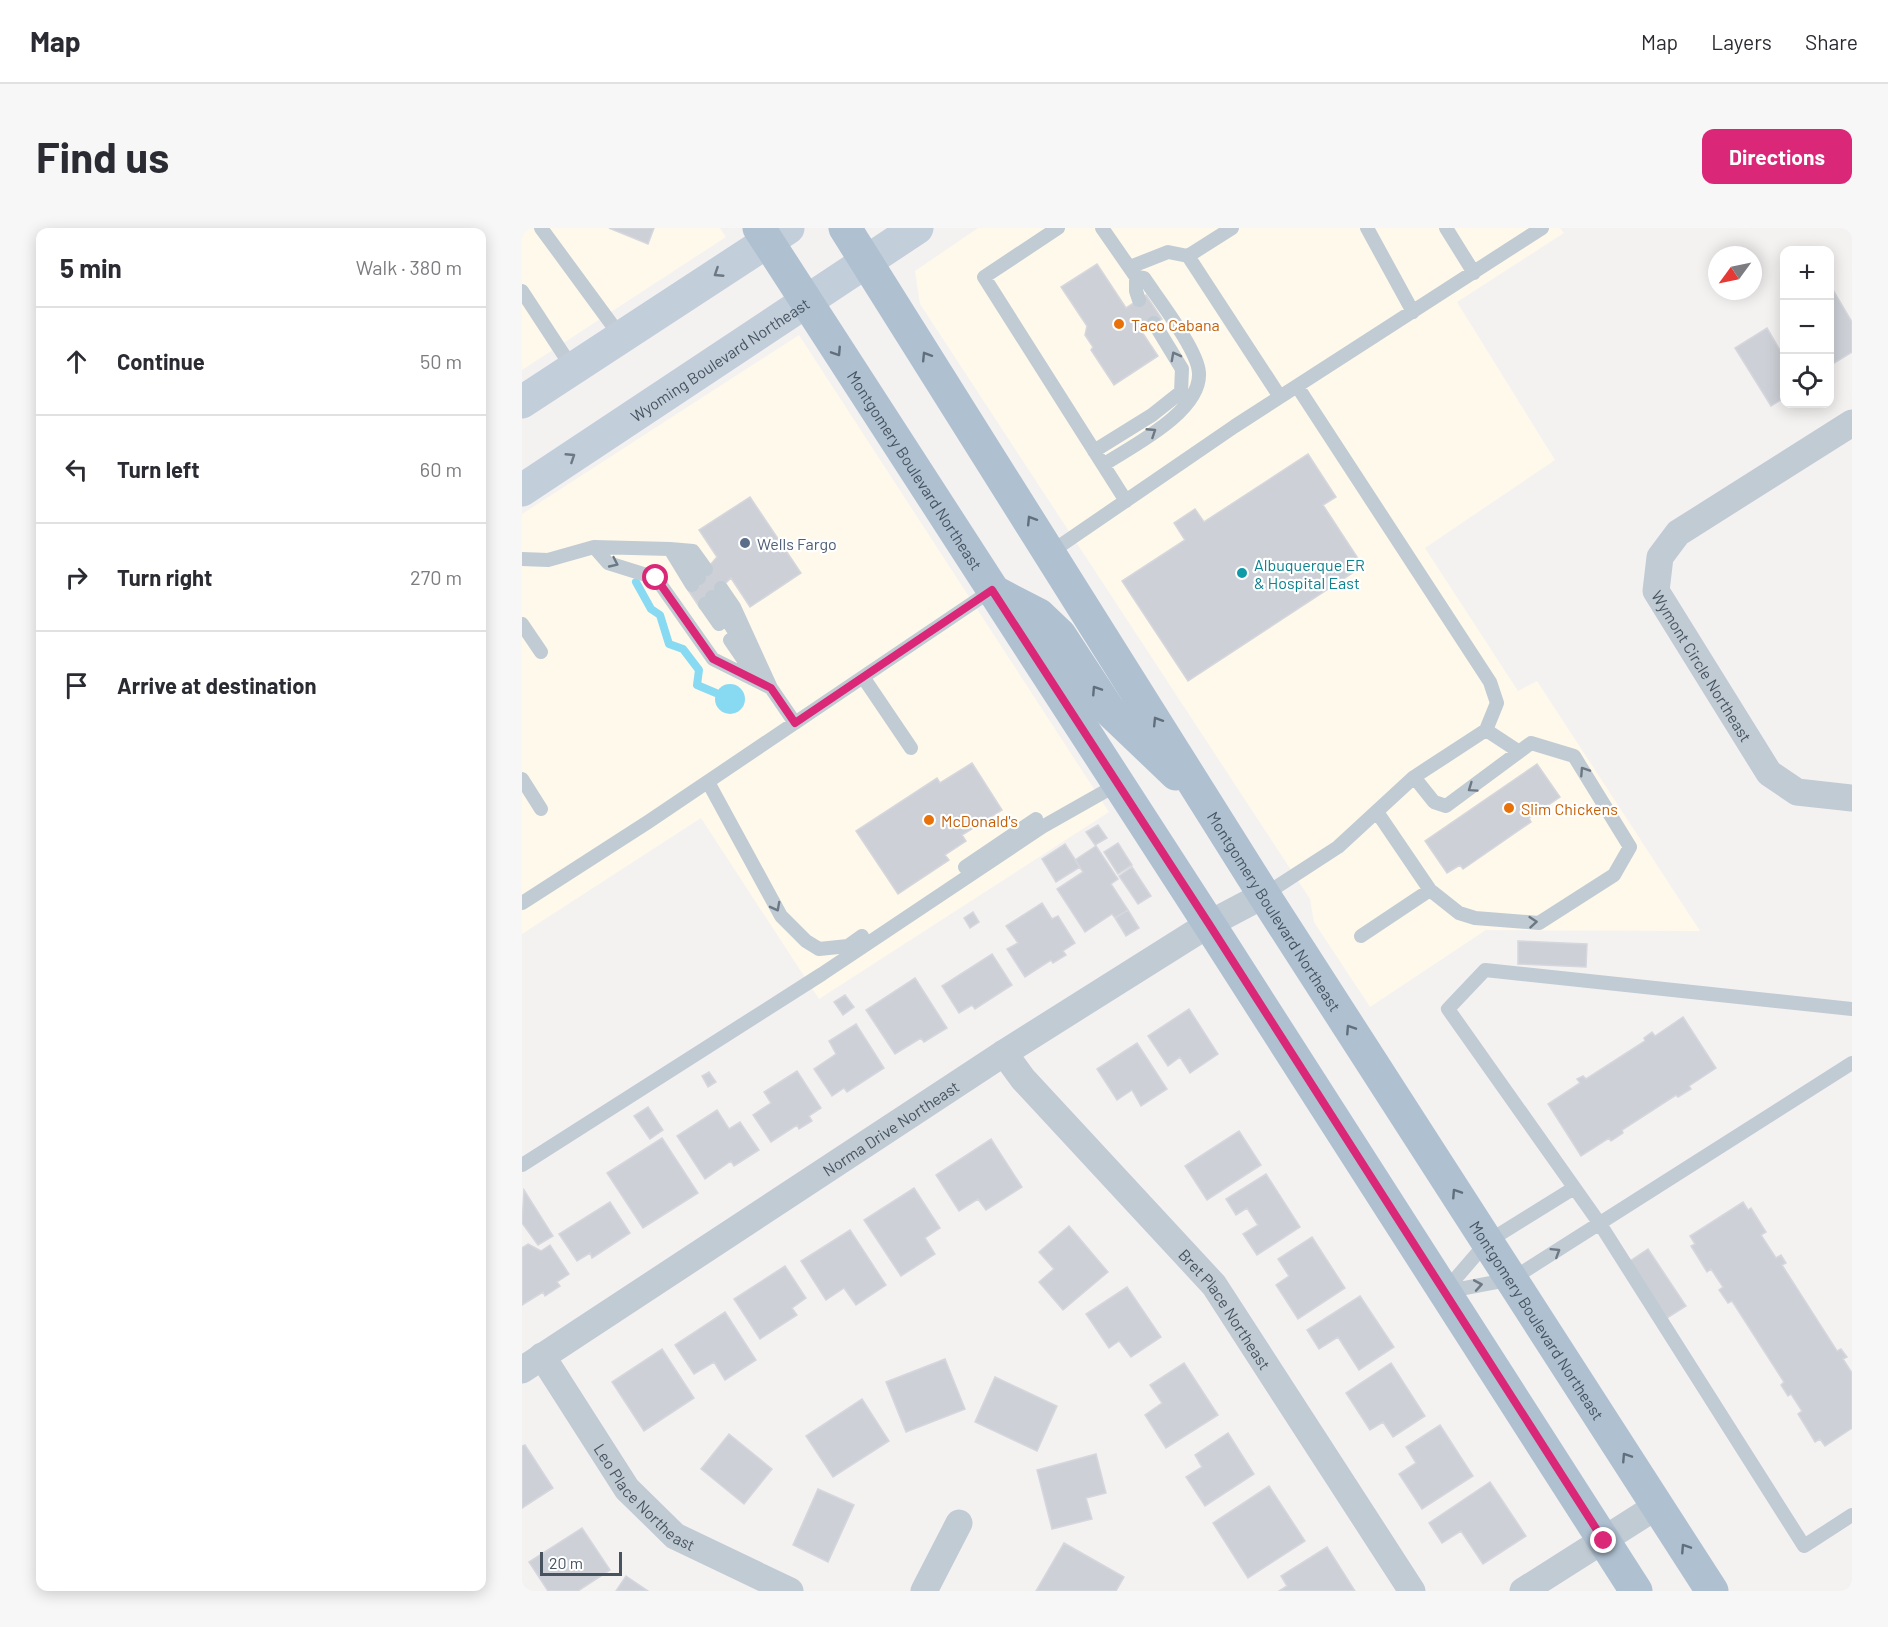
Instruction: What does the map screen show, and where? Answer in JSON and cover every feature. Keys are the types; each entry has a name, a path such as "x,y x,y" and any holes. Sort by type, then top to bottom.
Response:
{"main road":[{"name":"Montgomery Boulevard Northeast","path":"845,228 1051,552 1264,895 1712,1591"},
{"name":"Wyoming Boulevard Northeast","path":"522,490 916,228"},
{"path":"522,402 621,337 771,233"},
{"name":"Montgomery Boulevard Northeast","path":"771,233 805,303 1209,924 1636,1591"},
{"path":"992,590 1039,615 1060,635 1109,710 1210,806"}],"street":[{"name":"Wymont Circle Northeast","path":"1852,423 1678,533 1660,557 1656,591 1769,773 1797,792 1852,798"},
{"name":"Norma Drive Northeast","path":"532,1363 1004,1053 1209,924 1264,895"},
{"name":"Bret Place Northeast","path":"1004,1053 1023,1079 1214,1286 1412,1591"},
{"name":"Leo Place Northeast","path":"532,1363 627,1489 675,1536 790,1591"},
{"path":"1523,1591 1657,1506"},
{"path":"924,1591 959,1523"}],"lane":[{"path":"542,228 621,337"},
{"path":"1058,228 984,277 1126,501"},
{"path":"1102,228 1133,272 1139,300"},
{"path":"1133,272 1168,252 1188,256 1232,228"},
{"path":"1367,228 1413,312"},
{"path":"1447,228 1474,273"},
{"path":"1051,552 1280,397 1542,228"},
{"path":"1188,256 1280,397"},
{"path":"1103,465 1173,419 1195,396 1199,373 1183,336 1144,278 1133,272"},
{"path":"522,291 573,369"},
{"path":"1094,451 1152,415 1181,392 1182,369 1154,323"},
{"path":"1264,895 1338,847 1414,777 1486,730 1497,703 1490,682 1297,386"},
{"path":"594,547 608,563 656,578 713,659 765,685"},
{"path":"522,559 548,560 594,547 693,550 699,577 671,550"},
{"path":"522,903 708,782 992,590"},
{"path":"765,685 734,607 712,596 765,685 795,723"},
{"path":"522,624 541,652"},
{"path":"863,677 911,748"},
{"path":"1486,730 1518,751"},
{"path":"1377,812 1430,890 1459,913 1475,918 1539,923 1614,875 1630,847 1574,756 1531,743 1446,806 1434,802 1414,777"},
{"path":"522,779 541,809"},
{"path":"708,782 781,916 806,941 819,949 848,946 1036,819"},
{"path":"522,1165 822,974 1042,827 1118,784"},
{"path":"1361,936 1430,890"},
{"path":"1852,1009 1485,970 1448,1009 1600,1224 1804,1546 1852,1515"},
{"path":"1444,1292 1512,1279 1852,1063"},
{"path":"1444,1292 1487,1242 1574,1188"}],"shaded area":[{"path":"522,228 720,228 726,237 522,370"},
{"path":"978,228 1560,228 1564,233 1457,302 1555,460 1425,548 1518,691 1537,681 1700,931 1486,930 1370,1007 1314,922 1310,899 920,304 915,271"},
{"path":"799,335 1109,812 819,999 701,818 522,934 522,514"}],"water":[{"path":"730,684 741,688 745,699 741,710 730,714 719,710 715,699 719,688"}],"building":[{"path":"609,228 654,228 648,244"},
{"name":"Taco Cabana","path":"1097,264 1126,308 1146,295 1162,319 1142,332 1158,356 1114,385 1091,350 1093,347 1085,335 1087,326 1061,287"},
{"path":"1834,292 1852,322 1852,352 1834,363"},
{"path":"1767,328 1780,350 1780,400 1771,406 1735,348"},
{"name":"Albuquerque ER & Hospital East","path":"1308,454 1336,497 1323,505 1363,566 1188,681 1122,581 1185,540 1174,523 1195,509 1204,522"},
{"name":"Wells Fargo","path":"750,497 801,573 750,607 731,578 700,608 688,590 717,557 699,530"},
{"name":"McDonald's","path":"972,763 1002,810 962,835 966,841 945,855 949,860 898,894 856,831 937,778 940,783"},
{"name":"Slim Chickens","path":"1537,764 1560,797 1529,818 1531,822 1463,869 1460,865 1447,873 1425,841"},
{"path":"1098,825 1107,838 1095,845 1086,832"},
{"path":"1118,843 1132,865 1118,874 1104,852"},
{"path":"1065,844 1080,867 1056,882 1042,859"},
{"path":"1096,846 1118,879 1111,884 1128,910 1115,918 1112,914 1085,932 1057,889 1083,872 1075,860"},
{"path":"1132,867 1151,896 1138,904 1119,876"},
{"path":"1042,903 1052,919 1058,916 1075,943 1063,951 1066,955 1053,963 1051,960 1025,977 1007,949 1018,943 1006,926"},
{"path":"1128,910 1139,928 1126,936 1115,918"},
{"path":"973,912 979,922 970,928 964,918"},
{"path":"1518,941 1587,944 1586,967 1518,964"},
{"path":"992,954 1012,985 975,1009 972,1005 959,1013 942,986"},
{"path":"915,978 947,1028 924,1042 921,1038 895,1054 866,1010"},
{"path":"845,995 854,1007 843,1015 834,1002"},
{"path":"1189,1009 1218,1054 1190,1073 1180,1057 1168,1066 1148,1036"},
{"path":"1683,1017 1716,1068 1689,1086 1691,1089 1678,1097 1676,1095 1622,1130 1623,1133 1611,1141 1609,1138 1581,1156 1548,1104 1580,1083 1577,1079 1583,1076 1586,1079 1645,1041 1644,1038 1652,1032 1655,1036"},
{"path":"856,1024 884,1068 847,1092 844,1088 832,1096 814,1069 836,1054 829,1041"},
{"path":"1137,1043 1167,1089 1141,1106 1132,1090 1117,1100 1097,1069"},
{"path":"797,1071 821,1108 809,1116 812,1121 799,1129 797,1125 771,1142 753,1115 771,1103 764,1092"},
{"path":"709,1072 716,1082 708,1087 702,1076"},
{"path":"648,1107 663,1130 650,1139 634,1116"},
{"path":"717,1110 729,1129 740,1122 759,1150 734,1166 731,1161 705,1179 677,1136"},
{"path":"1239,1131 1261,1165 1207,1200 1185,1166"},
{"path":"662,1138 698,1193 643,1228 607,1173"},
{"path":"991,1139 1022,1187 986,1210 978,1199 959,1211 936,1175"},
{"path":"1266,1174 1300,1227 1257,1255 1243,1234 1258,1225 1247,1208 1236,1215 1226,1199"},
{"path":"914,1188 940,1228 925,1238 935,1254 901,1276 864,1220"},
{"path":"524,1190 553,1236 538,1245 522,1223"},
{"path":"610,1202 630,1233 592,1258 590,1253 577,1261 559,1234"},
{"path":"1743,1202 1748,1210 1751,1208 1766,1232 1761,1235 1776,1258 1781,1255 1786,1263 1782,1265 1837,1351 1841,1349 1847,1357 1843,1359 1852,1373 1852,1428 1825,1446 1820,1439 1815,1442 1798,1414 1802,1411 1791,1394 1788,1396 1781,1385 1784,1382 1732,1301 1728,1303 1719,1290 1723,1287 1711,1269 1707,1272 1691,1246 1695,1244 1690,1236"},
{"path":"1069,1226 1108,1272 1063,1310 1039,1282 1054,1269 1039,1252"},
{"path":"850,1230 886,1285 856,1305 844,1288 826,1300 801,1261"},
{"path":"1312,1237 1345,1288 1298,1319 1276,1285 1289,1276 1278,1259"},
{"path":"528,1244 541,1251 550,1245 569,1274 557,1282 560,1286 545,1296 543,1292 522,1305 522,1248"},
{"path":"1648,1249 1686,1306 1667,1318 1630,1261"},
{"path":"785,1266 806,1298 792,1308 797,1315 760,1339 734,1299"},
{"path":"1127,1287 1161,1337 1131,1357 1119,1341 1109,1348 1086,1314"},
{"path":"1360,1296 1394,1347 1359,1370 1338,1337 1319,1349 1307,1330"},
{"path":"725,1312 756,1360 725,1380 714,1362 694,1374 675,1345"},
{"path":"662,1349 694,1398 644,1431 612,1382"},
{"path":"945,1359 965,1409 906,1432 886,1382"},
{"path":"1184,1363 1218,1415 1166,1448 1145,1415 1162,1403 1150,1385"},
{"path":"1391,1363 1425,1416 1393,1437 1383,1422 1370,1430 1346,1393"},
{"path":"995,1377 1057,1406 1037,1451 975,1422"},
{"path":"862,1399 889,1441 833,1477 806,1436"},
{"path":"1440,1425 1473,1476 1422,1509 1399,1474 1416,1463 1406,1447"},
{"path":"1228,1433 1254,1474 1205,1506 1186,1477 1202,1467 1195,1455"},
{"path":"729,1434 772,1469 744,1504 701,1469"},
{"path":"525,1445 553,1488 522,1508 522,1446"},
{"path":"1096,1454 1106,1493 1086,1498 1092,1519 1052,1529 1037,1470"},
{"path":"1490,1482 1526,1536 1483,1564 1461,1531 1442,1543 1429,1523"},
{"path":"1269,1486 1305,1541 1248,1578 1213,1523"},
{"path":"818,1489 854,1505 828,1562 793,1545"},
{"path":"582,1528 610,1570 578,1591 548,1591 529,1562"},
{"path":"1064,1543 1124,1577 1116,1591 1036,1591"},
{"path":"1327,1547 1355,1591 1279,1591 1287,1586 1281,1576"},
{"path":"626,1576 648,1591 616,1591"}],"waterway":[{"path":"636,582 651,609 660,615 669,644 683,649 699,670 697,685 716,693"}],"place":[{"name":"Taco Cabana","path":"1119,324"},
{"name":"Wells Fargo","path":"745,543"},
{"name":"Albuquerque ER & Hospital East","path":"1242,573"},
{"name":"Slim Chickens","path":"1509,808"},
{"name":"McDonald's","path":"929,820"}],"route":[{"path":"656,578 713,659 771,688 795,723 992,590 1604,1541"}]}
